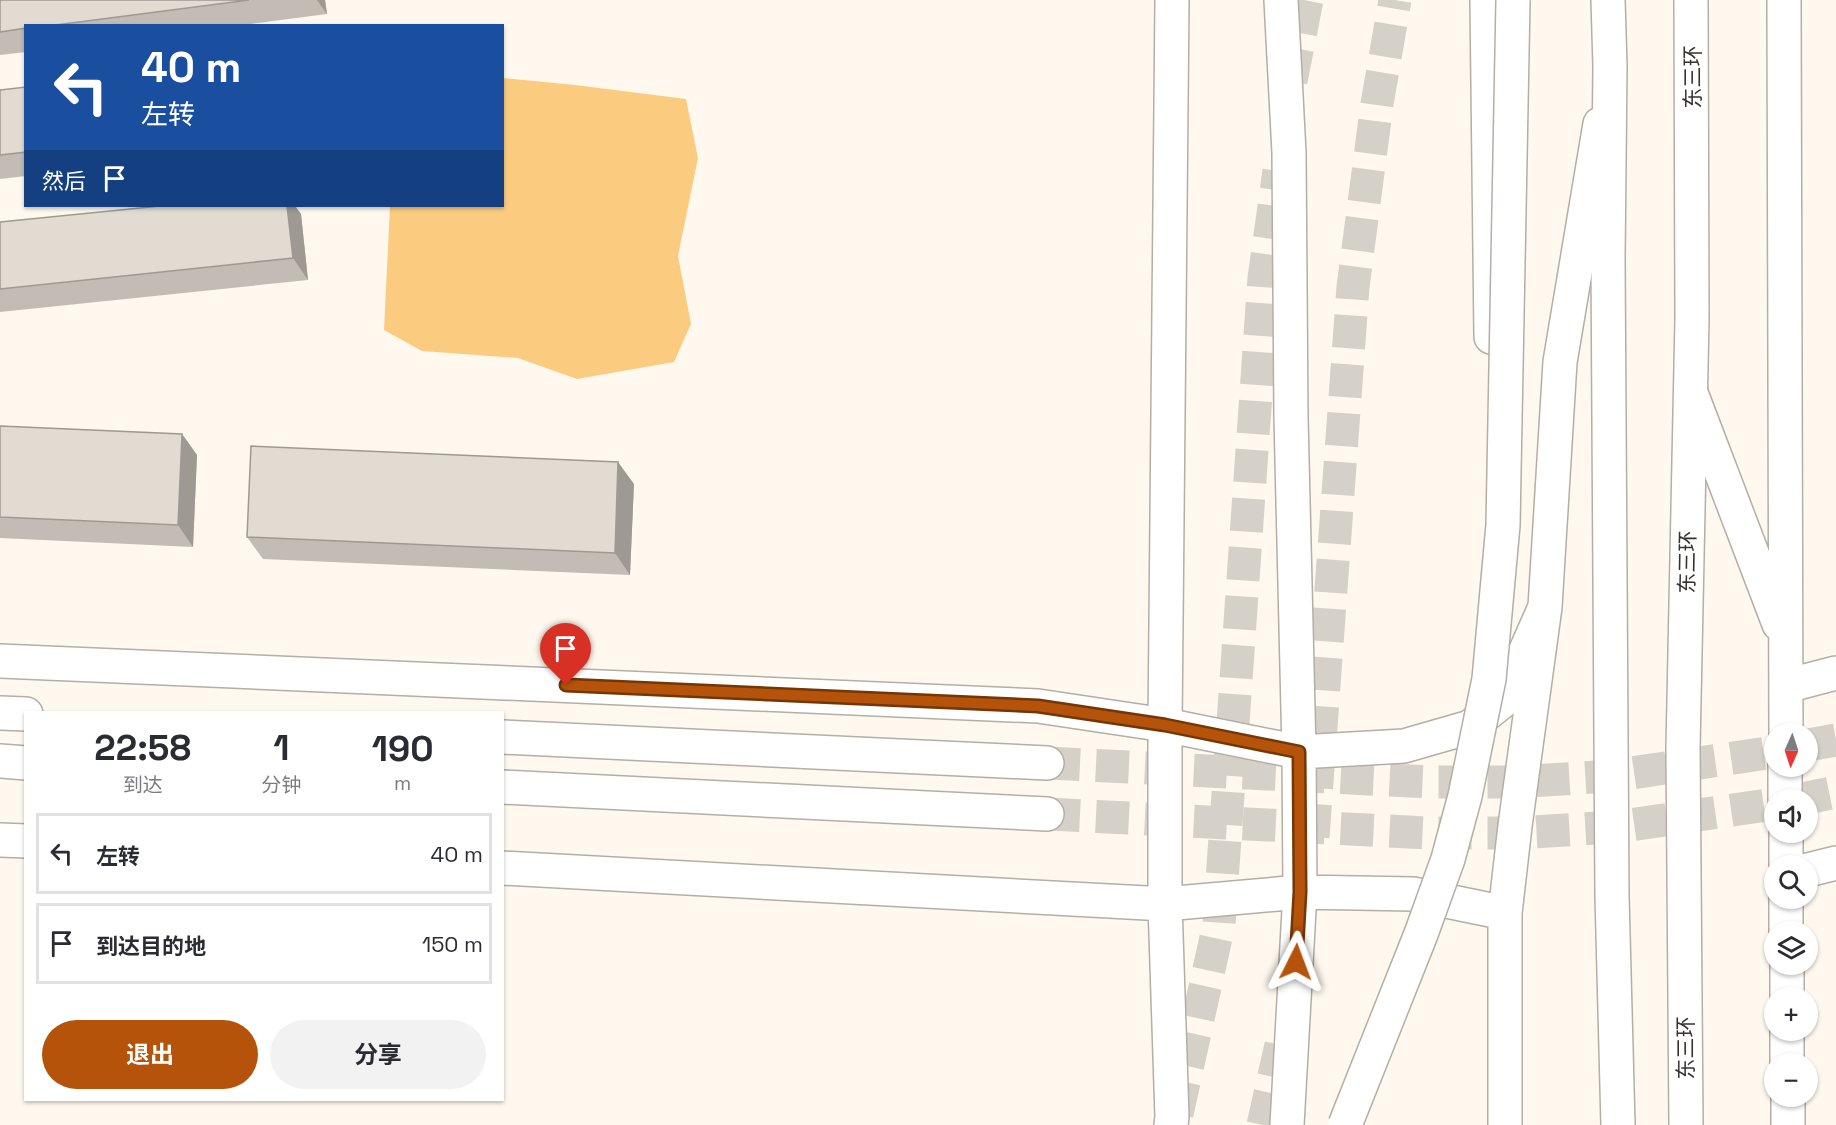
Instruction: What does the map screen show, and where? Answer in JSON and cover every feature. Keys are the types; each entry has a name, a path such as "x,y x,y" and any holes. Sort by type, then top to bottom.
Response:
{"street":[{"path":"1171,1125 1165,904 1165,725 1172,0"},
{"path":"1281,0 1288,153 1300,892 1287,1125"},
{"path":"1470,727 1487,638 1491,532 1487,0"},
{"path":"1345,1125 1421,934 1448,859 1465,796 1489,679 1503,525 1514,0"},
{"path":"1608,0 1612,896 1618,1125"},
{"name":"东三环","path":"1686,1125 1683,748 1692,318 1692,0"},
{"path":"1784,0 1786,723"},
{"path":"1505,1125 1505,913 1545,607 1560,362 1610,66"},
{"path":"1690,393 1786,642"},
{"path":"0,661 1038,706 1165,725 1299,752 1404,746 1470,727 1504,700 1545,607"},
{"path":"1786,686 1836,673"},
{"path":"0,713 24,714"},
{"path":"504,737 1047,763"},
{"path":"0,762 24,763"},
{"path":"504,787 1047,814"},
{"path":"0,840 24,842"},
{"path":"1818,868 1836,863"},
{"path":"504,868 1165,904 1300,892 1413,894 1505,913"},
{"path":"1788,1107 1788,1125"}],"shaded area":[{"path":"504,78 686,99 698,158 678,256 691,324 674,362 577,379 518,358 422,351 384,330 390,207 504,207"}],"building":[{"path":"0,0 249,0 63,24 24,24 24,28 0,32"},
{"path":"24,87 24,152 0,155 0,90"},
{"path":"150,207 287,207 293,258 0,289 0,222"},
{"path":"0,426 182,434 178,525 0,517"},
{"path":"251,446 618,462 615,553 247,537"}],"tunnel":[{"path":"1291,81 1307,0"},
{"path":"1313,837 1353,287 1377,104 1395,0"},
{"path":"1177,1114 1219,924 1264,278 1279,171"},
{"path":"1818,743 1836,740"},
{"path":"1047,763 1431,782 1515,782 1611,776 1764,753"},
{"path":"1818,796 1836,792"},
{"path":"1047,814 1429,833 1516,833 1616,827 1764,805"},
{"path":"1263,1125 1283,1036"}],"route":[{"path":"566,685 1038,706 1165,725 1299,752 1300,892 1296,962"}]}
